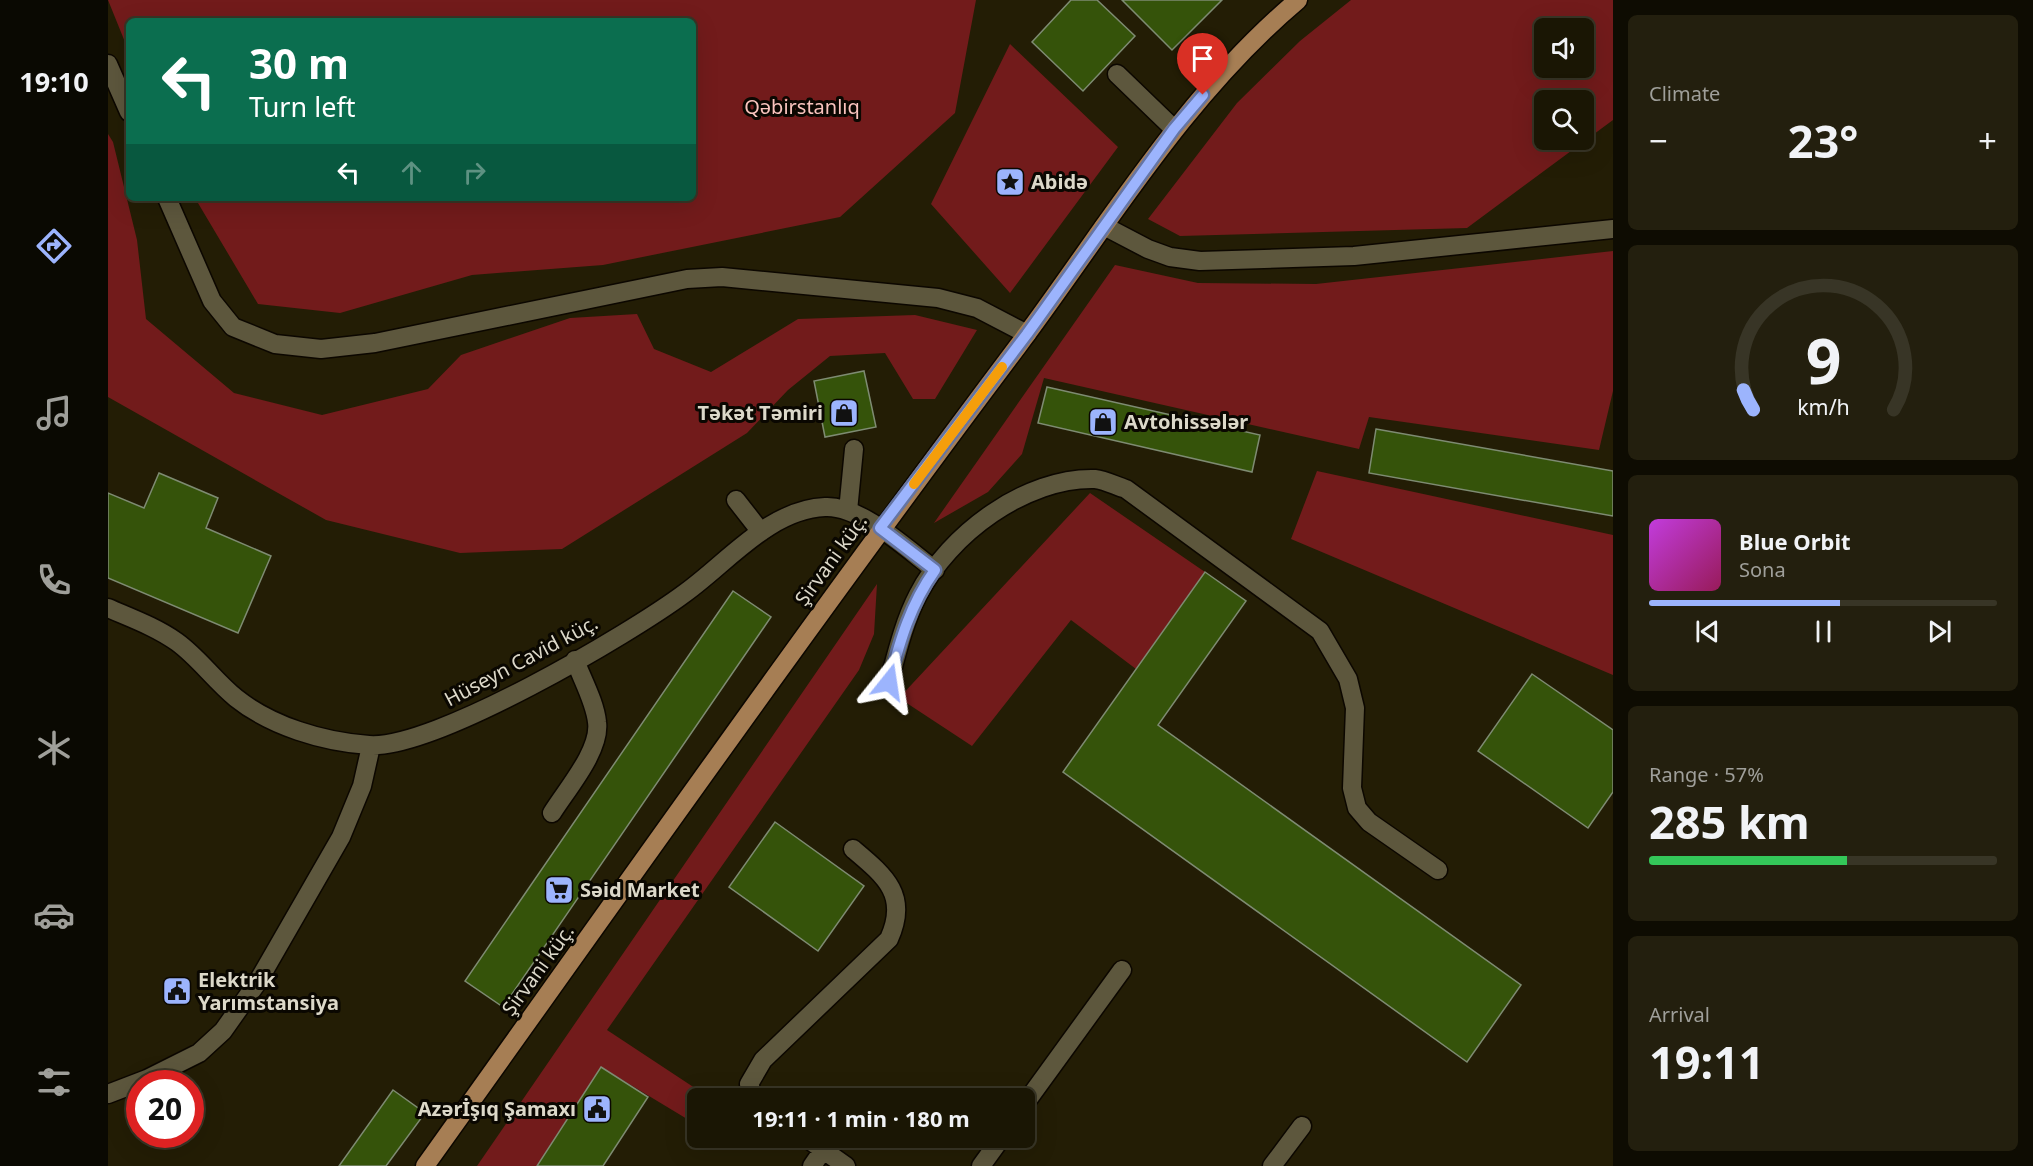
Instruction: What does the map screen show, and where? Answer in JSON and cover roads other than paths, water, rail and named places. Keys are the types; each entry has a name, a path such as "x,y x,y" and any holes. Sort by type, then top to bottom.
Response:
{"main road":[{"name":"Şirvani küç.","path":"425,1166 880,528 1027,334 1174,129 1258,34 1298,0"}],"street":[{"path":"108,64 126,105"},
{"path":"1117,74 1174,129"},
{"path":"168,201 212,301 233,327 275,344 321,349 375,343 687,279 722,277 938,298 977,308 1027,334"},
{"path":"1104,226 1148,249 1170,257 1200,261 1354,256 1613,229"},
{"path":"848,511 855,449"},
{"path":"889,682 904,627 919,593 951,548 983,520 1025,493 1068,480 1098,479 1126,489 1320,631 1348,680 1355,708 1352,788 1358,808 1369,822 1438,870"},
{"path":"736,500 761,532"},
{"name":"Hüseyn Cavid küç.","path":"108,608 175,641 195,656 234,696 254,711 295,729 371,746 402,742 498,703 658,613 761,532 794,513 826,506 848,511 880,528 935,570"},
{"path":"552,813 592,750 597,733 597,720 575,660"},
{"path":"108,1094 147,1079 199,1053 223,1031 257,983 341,837 362,786 371,746"},
{"path":"750,1088 749,1084 763,1060 889,939 895,926 898,909 885,876 853,849"},
{"path":"1035,1090 1122,970"},
{"path":"1272,1166 1302,1126"},
{"path":"820,1148 846,1166"},
{"path":"981,1166 994,1148"},
{"path":"812,1166 823,1150"}],"place":[{"name":"Abidə","path":"1010,182"},
{"name":"Təkət Təmiri","path":"844,413"},
{"name":"Avtohissələr","path":"1103,422"},
{"name":"Səid Market","path":"559,890"},
{"name":"Elektrik Yarımstansiya","path":"177,991"},
{"name":"Azərİşıq Şamaxı","path":"597,1109"}],"park label":[{"name":"Qəbirstanlıq","path":"802,107"}]}
